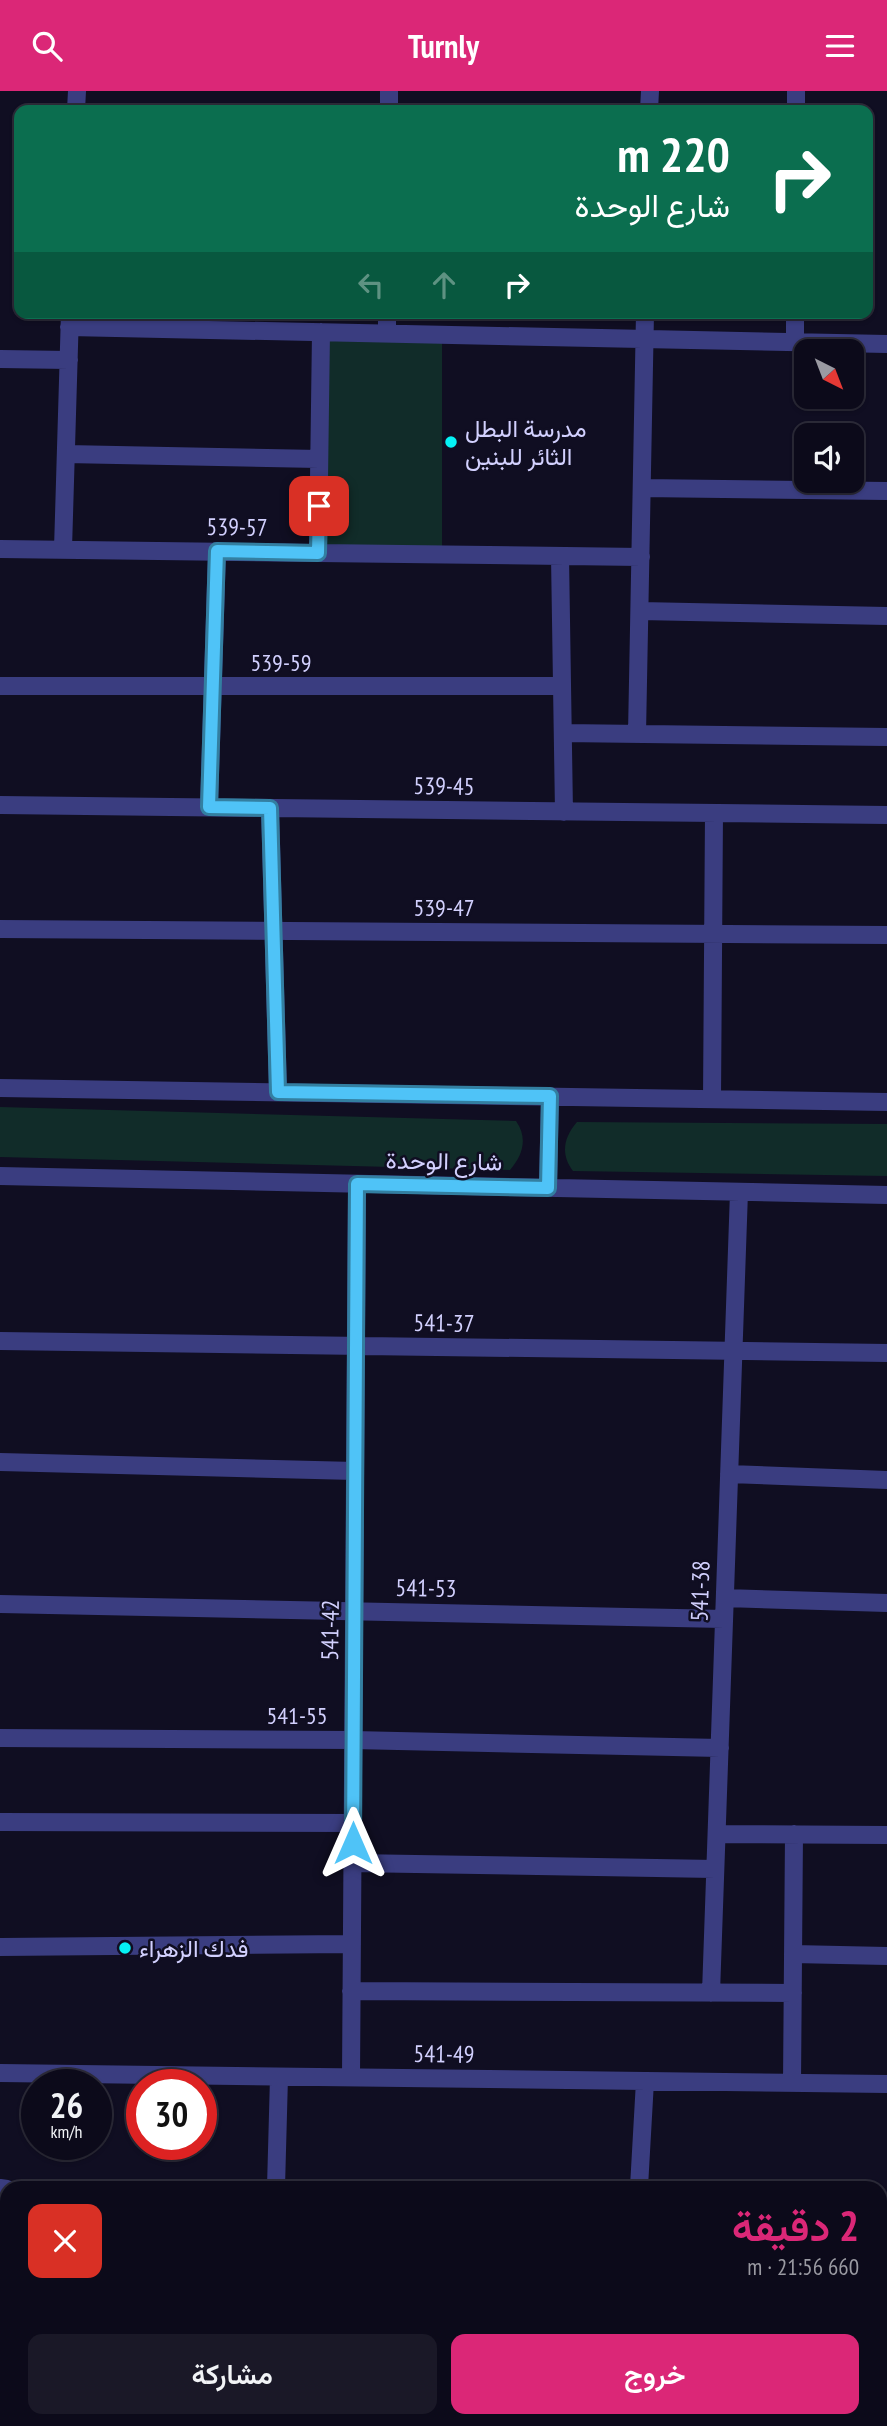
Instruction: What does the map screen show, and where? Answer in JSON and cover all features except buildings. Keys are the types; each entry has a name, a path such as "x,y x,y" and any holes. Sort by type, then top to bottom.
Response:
{"street":[{"path":"387,319 387,333"},
{"path":"637,734 645,319"},
{"path":"795,319 795,339"},
{"path":"63,549 70,320 321,332 794,342"},
{"path":"318,553 321,332"},
{"path":"864,344 887,344"},
{"path":"0,359 69,360"},
{"path":"66,454 319,459"},
{"path":"642,488 887,492"},
{"name":"539-57","path":"0,549 641,557"},
{"path":"209,807 217,551"},
{"path":"560,556 564,812"},
{"path":"640,611 887,616"},
{"name":"539-59","path":"0,686 562,686"},
{"path":"563,733 887,737"},
{"name":"539-45","path":"0,805 887,815"},
{"path":"270,808 278,1092"},
{"path":"712,1099 714,814"},
{"name":"539-47","path":"0,929 887,935"},
{"path":"0,1088 887,1102"},
{"path":"548,1188 550,1096"},
{"name":"شارع الوحدة","path":"0,1176 887,1195"},
{"name":"541-42","path":"351,2077 357,1184"},
{"name":"541-38","path":"711,1993 738,1192"},
{"name":"541-37","path":"0,1341 887,1353"},
{"path":"0,1462 355,1471"},
{"path":"729,1474 887,1480"},
{"path":"725,1598 887,1603"},
{"name":"541-53","path":"0,1604 724,1619"},
{"name":"541-55","path":"0,1738 353,1740 720,1748"},
{"path":"0,1822 353,1823"},
{"path":"717,1834 887,1835"},
{"path":"792,2083 794,1834"},
{"path":"353,1863 715,1869"},
{"path":"0,1947 352,1944"},
{"path":"793,1954 887,1956"},
{"path":"351,1991 793,1993"},
{"name":"541-49","path":"0,2073 887,2084"},
{"path":"275,2181 279,2077"},
{"path":"639,2181 645,2081"}],"green space":[{"path":"321,332 442,334 442,558 318,553"},
{"path":"0,1107 516,1121 523,1140 518,1158 510,1170 0,1157"},
{"path":"577,1122 887,1124 887,1176 573,1171 566,1158 565,1146"}],"place":[{"name":"مدرسة البطل الثائر للبنين","path":"451,442"},
{"name":"فدك الزهراء","path":"125,1948"}],"route":[{"path":"319,506 318,553 217,551 209,807 270,808 278,1092 550,1096 548,1188 357,1184 353,1843"}]}
